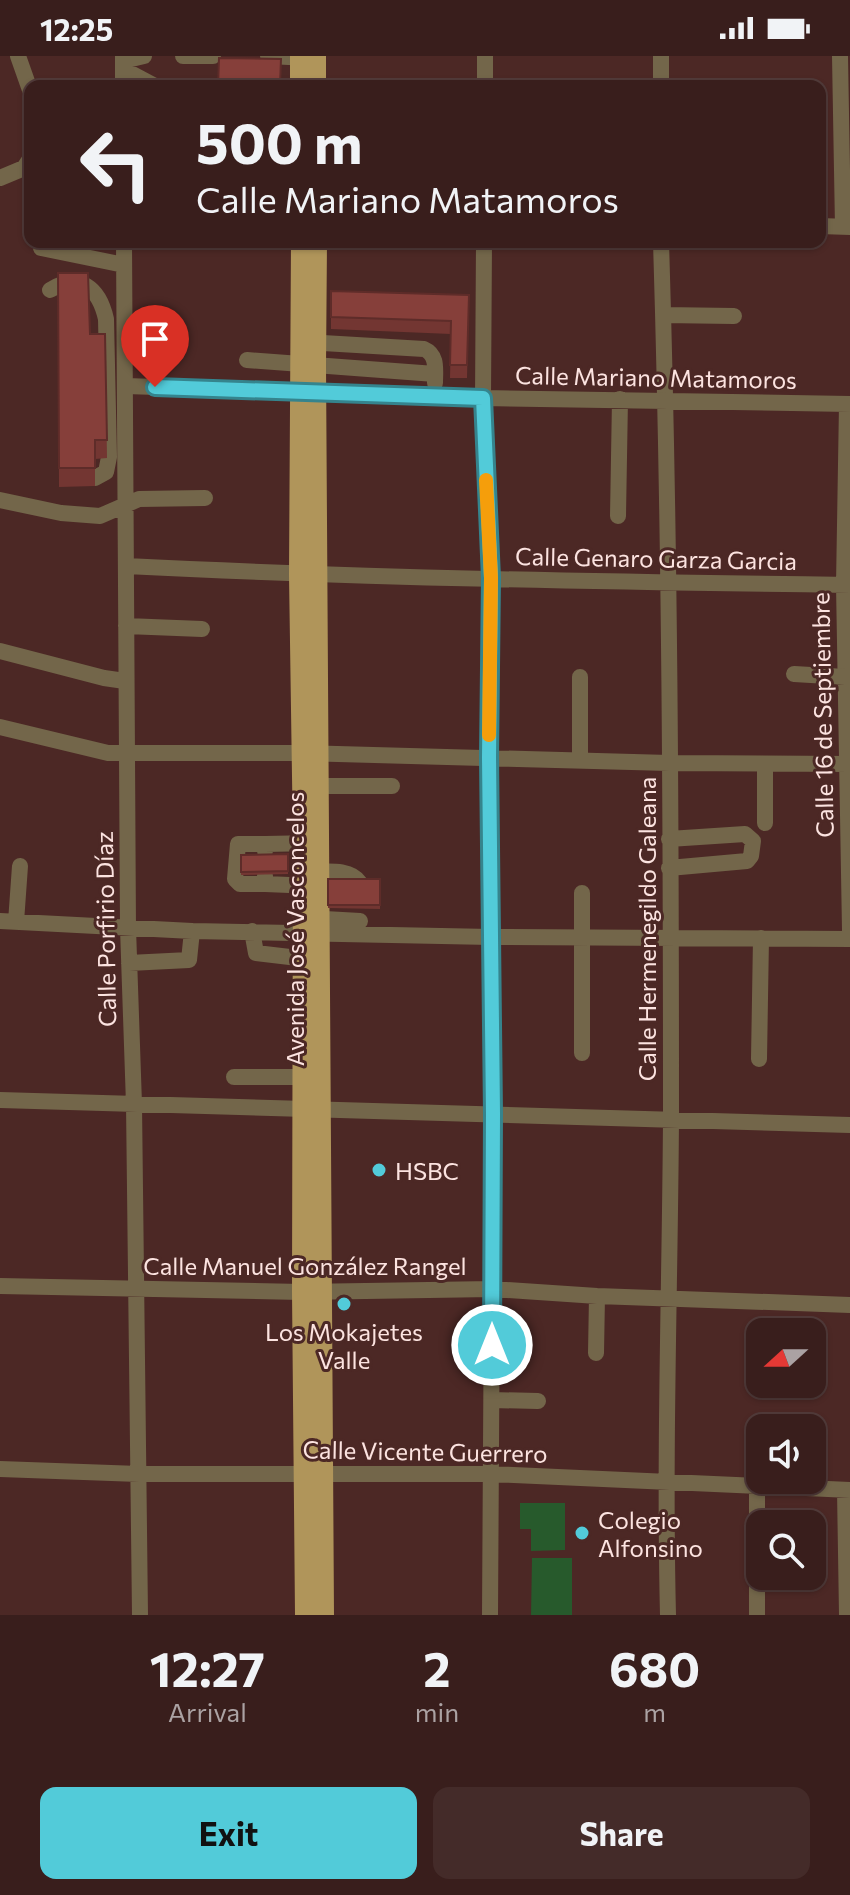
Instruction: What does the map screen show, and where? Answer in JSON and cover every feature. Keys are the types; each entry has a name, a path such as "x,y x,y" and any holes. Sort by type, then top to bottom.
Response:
{"main road":[{"path":"302,80 308,57"},
{"path":"308,57 314,80"},
{"name":"Avenida José Vasconcelos","path":"301,248 309,342"},
{"name":"Avenida José Vasconcelos","path":"305,1615 312,1474 309,342 317,248"},
{"name":"Avenida José Vasconcelos","path":"312,1474 324,1615"}],"street":[{"path":"18,56 26,80"},
{"path":"123,68 144,56"},
{"path":"183,56 213,56"},
{"path":"268,56 308,57"},
{"path":"485,56 485,80"},
{"path":"661,56 661,80"},
{"path":"826,226 847,227 840,56"},
{"path":"123,68 144,80"},
{"path":"0,178 24,168"},
{"path":"41,248 124,265"},
{"name":"Calle Porfirio Díaz","path":"124,248 126,386 118,441 126,504 128,928 134,1104 140,1615"},
{"path":"484,248 483,398 491,578 489,757 493,1114 490,1615"},
{"name":"Calle Hermenegildo Galeana","path":"661,248 668,584 671,1118 665,1482 668,1615"},
{"path":"50,290 61,283 77,282 92,289 102,301 118,441 106,472 95,478"},
{"path":"663,315 734,316"},
{"path":"106,319 125,320"},
{"path":"309,342 424,349 432,354 435,396"},
{"path":"346,344 346,368"},
{"path":"247,360 435,374"},
{"name":"Calle Mariano Matamoros","path":"126,386 309,394 848,404"},
{"path":"618,516 620,399"},
{"name":"Calle 16 de Septiembre","path":"848,404 845,677 850,930"},
{"path":"0,500 91,516 106,514 146,498 205,498"},
{"name":"Calle Genaro Garza Garcia","path":"126,566 308,575 847,585"},
{"path":"126,626 202,629"},
{"path":"0,651 125,681"},
{"path":"794,674 845,677"},
{"path":"580,677 580,760"},
{"path":"0,727 108,753 848,764"},
{"path":"765,764 765,823"},
{"path":"310,786 392,786"},
{"path":"669,839 745,834 753,841 747,861 669,868"},
{"path":"311,843 265,850 238,844 235,879 240,884 347,873 360,883"},
{"path":"20,866 8,922 252,931 360,921 491,937 850,939"},
{"path":"582,893 582,1053"},
{"path":"129,963 189,960 192,931"},
{"path":"252,931 256,953 311,960"},
{"path":"759,1059 761,938"},
{"path":"234,1077 312,1077"},
{"path":"0,1100 850,1125"},
{"name":"Calle Manuel González Rangel","path":"0,1286 312,1291 492,1289 850,1305"},
{"path":"596,1353 597,1296"},
{"path":"492,1400 538,1401"},
{"name":"Calle Vicente Guerrero","path":"0,1469 139,1474 492,1474 746,1485"},
{"name":"Calle Vicente Guerrero","path":"826,1489 848,1490"},
{"path":"847,1615 848,1490"},
{"path":"757,1494 757,1615"}],"green space":[{"path":"520,1503 565,1503 565,1550 531,1551 531,1529 520,1529"},
{"path":"532,1558 572,1558 572,1615 531,1615"}],"building":[{"path":"219,58 281,59 280,80 218,80"},
{"path":"58,273 88,273 90,334 105,334 107,440 95,440 95,468 59,468"},
{"path":"331,291 469,295 467,365 450,365 451,321 331,317"},
{"path":"288,854 288,871 241,872 241,855"},
{"path":"328,879 380,879 380,905 328,905"}],"slow traffic":[{"path":"486,480 491,578 489,735"}],"place":[{"name":"HSBC","path":"379,1170"},
{"name":"Los Mokajetes Valle","path":"344,1304"},
{"name":"Colegio Alfonsino","path":"582,1533"}],"route":[{"path":"155,387 483,398 491,578 492,1345"}]}
